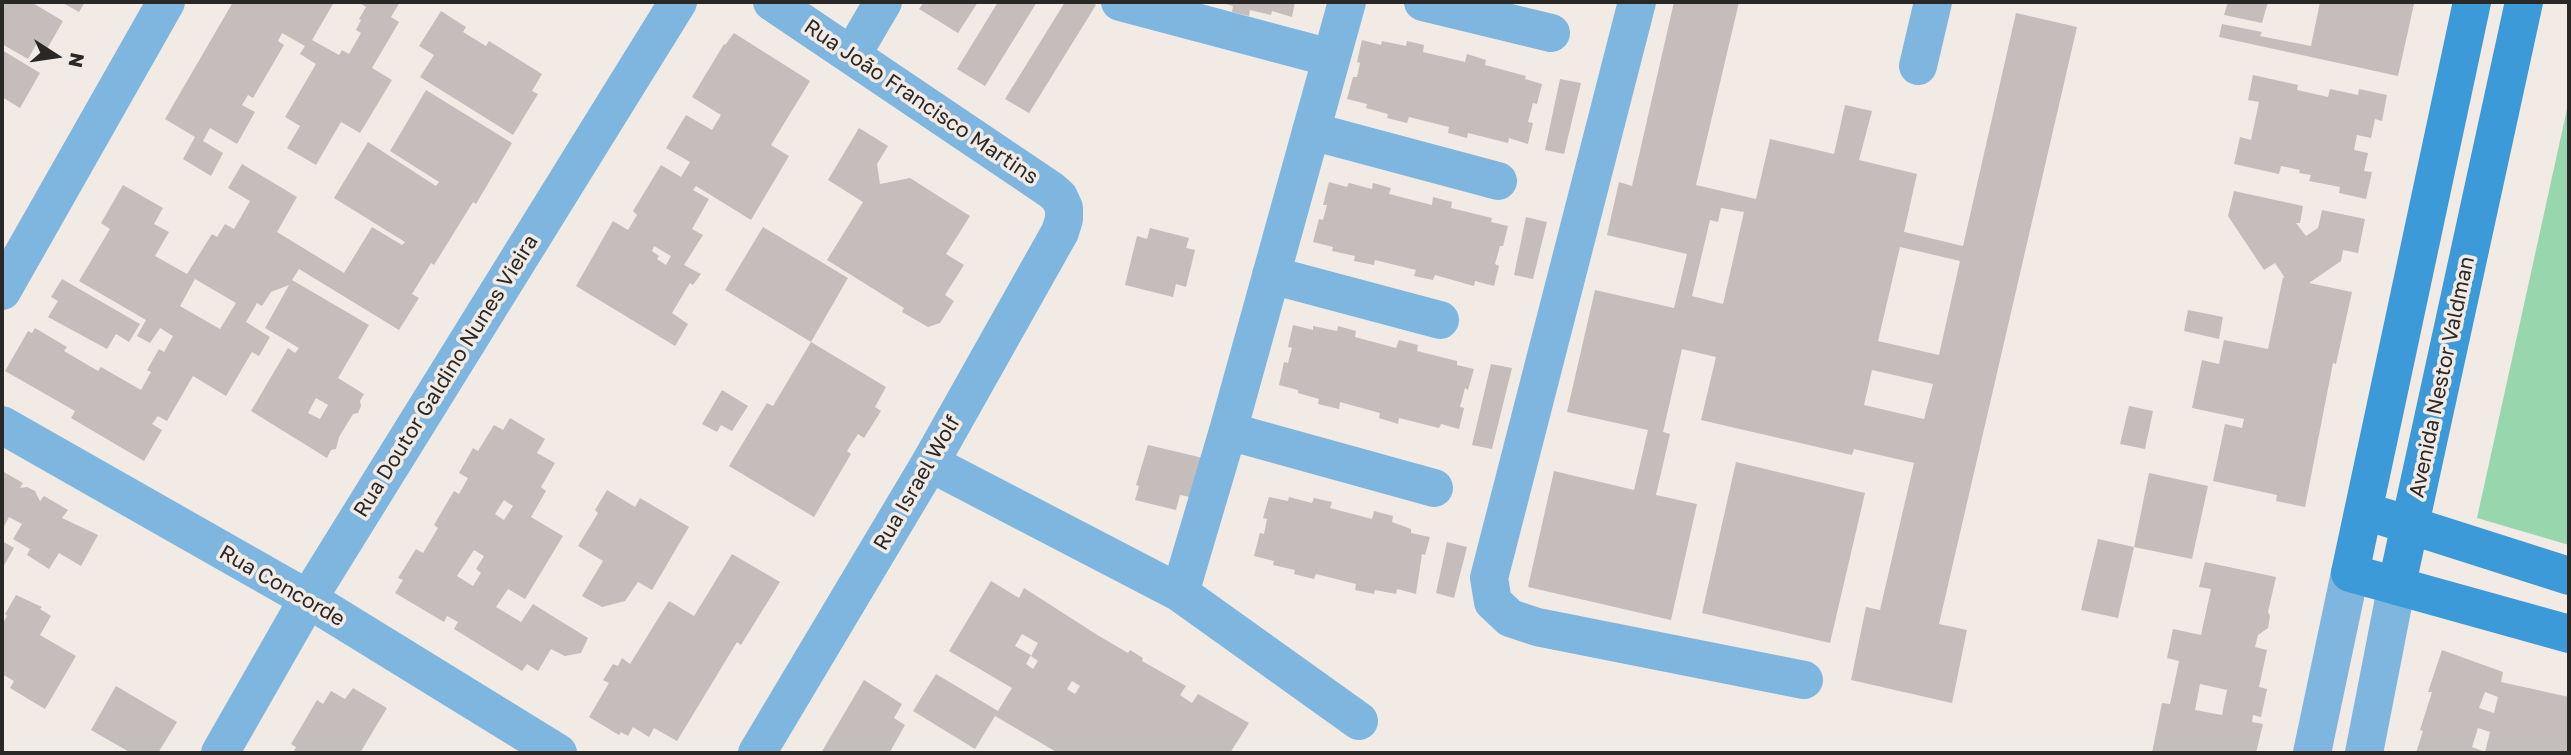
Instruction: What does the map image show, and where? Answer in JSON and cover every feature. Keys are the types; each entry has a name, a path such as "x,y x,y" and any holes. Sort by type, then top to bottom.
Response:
{"main road":[{"path":"2472,2 2350,573 2569,634"},
{"name":"Avenida Nestor Valdman","path":"2396,584 2524,2"},
{"path":"2364,511 2569,576"}],"street":[{"path":"2,291 166,2"},
{"name":"Rua Doutor Galdino Nunes Vieira","path":"220,753 308,599 678,2"},
{"name":"Rua João Francisco Martins","path":"772,2 1051,190 1059,197 1064,208"},
{"path":"852,55 883,2"},
{"path":"1120,2 1331,58"},
{"path":"1180,593 1228,431 1347,2"},
{"path":"1423,2 1551,33"},
{"path":"1637,2 1489,578 1493,602 1510,618 1537,627 1804,680"},
{"path":"1918,66 1933,2"},
{"path":"1311,131 1498,181"},
{"name":"Rua Israel Wolf","path":"757,753 930,463 1060,232 1065,219 1064,208"},
{"path":"1271,275 1440,320"},
{"name":"Rua Concorde","path":"2,425 308,599 558,753"},
{"path":"1228,431 1434,488"},
{"path":"930,463 1180,593 1359,721"},
{"path":"2312,753 2350,573"},
{"name":"Avenida Nestor Valdman","path":"2364,753 2396,584"}],"green space":[{"path":"2569,100 2569,545 2477,518"}],"building":[{"path":"2,2 31,2 63,21 47,49 37,43 28,59 2,44"},
{"path":"61,2 85,2 79,12"},
{"path":"233,2 330,2 333,4 312,40 339,55 342,50 349,54 361,33 356,30 366,7 358,2 400,2 391,17 399,22 372,68 392,80 360,133 341,122 316,165 287,148 300,126 285,117 316,64 300,54 305,46 282,33 278,41 284,45 253,98 248,95 242,105 255,112 237,144 210,128 203,141 223,153 211,176 183,159 195,137 165,119"},
{"path":"924,2 978,2 958,33 919,9"},
{"path":"998,2 1037,2 985,86 957,69"},
{"path":"1065,2 1092,2 1096,5 1029,113 1005,99"},
{"path":"1218,2 1295,2 1292,17 1272,11 1271,15 1250,10 1249,16 1232,12 1233,6"},
{"path":"1674,2 1739,2 1696,185 1756,199 1770,139 1834,154 1845,105 1872,111 1859,160 1917,174 1904,232 1963,246 2016,13 2077,27 1939,624 1967,630 1952,703 1851,680 1866,607 1880,610 1914,463 1854,449 1852,455 1701,420 1716,357 1682,349 1663,432 1670,434 1656,495 1697,504 1671,620 1528,587 1554,471 1634,490 1648,430 1567,412 1595,290 1674,308 1687,254 1607,235 1619,182 1632,186","holes":["1721,208 1744,212 1723,304 1692,296 1710,220 1718,222","1900,247 1960,261 1939,355 1878,341","1872,370 1933,384 1924,419 1864,405"]},
{"path":"2228,2 2268,2 2262,23 2224,15"},
{"path":"2320,2 2414,4 2398,76 2219,37 2222,24 2262,32 2260,36 2311,46"},
{"path":"441,11 466,27 463,32 486,46 489,41 542,74 532,91 538,94 513,135 420,77 434,55 419,46"},
{"path":"734,33 810,81 771,145 789,156 751,220 696,186 693,190 709,199 692,229 703,235 684,265 701,274 693,285 690,283 672,313 688,324 675,346 576,286 613,221 628,230 637,215 633,211 661,165 681,177 690,162 666,148 686,115 712,130 721,115 692,97","holes":["654,246 671,256 666,265 657,259 659,256 652,251"]},
{"path":"1362,40 1381,45 1382,41 1406,46 1407,41 1424,45 1423,52 1465,62 1467,54 1486,60 1485,65 1526,76 1525,79 1542,84 1537,104 1533,103 1528,122 1533,123 1528,144 1509,138 1508,143 1468,133 1467,138 1448,133 1449,127 1409,117 1407,123 1387,118 1388,114 1366,108 1367,104 1347,99 1353,77 1357,77"},
{"path":"2,50 40,73 20,108 2,97"},
{"path":"2253,75 2298,85 2297,90 2328,97 2330,89 2358,95 2359,89 2387,95 2382,121 2375,119 2371,138 2357,135 2354,150 2368,153 2364,171 2372,172 2366,199 2339,193 2340,187 2309,181 2311,175 2299,173 2300,170 2281,166 2279,174 2234,164 2240,137 2251,140 2259,102 2248,100"},
{"path":"1560,79 1581,83 1564,154 1545,150"},
{"path":"426,90 512,143 476,204 473,202 434,265 431,263 412,294 419,298 399,330 299,269 292,280 369,325 338,378 364,394 360,401 361,406 339,437 336,449 331,450 327,458 251,411 288,348 295,353 299,348 265,328 289,285 271,292 262,306 257,303 246,322 270,337 259,356 252,352 226,396 193,376 167,421 158,416 152,424 162,430 144,461 71,418 75,411 5,371 28,331 32,333 35,328 67,347 64,351 98,371 101,367 141,390 151,372 147,370 159,349 164,352 173,336 160,328 150,343 137,336 146,320 79,281 110,229 101,223 123,185 163,208 154,224 169,232 155,256 187,274 212,234 217,237 225,224 234,229 250,201 228,188 242,164 297,197 277,232 344,273 372,227 402,245 405,242 334,198 368,142 436,186 439,182 390,151","holes":["195,279 236,303 220,329 180,306","316,398 328,405 320,419 308,413"]},
{"path":"859,128 888,146 877,164 880,184 910,178 970,216 946,254 964,265 945,295 954,301 940,323 928,327 902,312 904,308 827,260 863,202 828,180"},
{"path":"1329,182 1347,187 1349,183 1372,189 1373,183 1391,188 1389,194 1432,205 1433,197 1452,202 1451,208 1492,218 1491,222 1508,226 1495,264 1499,266 1494,286 1475,281 1474,286 1435,275 1433,280 1414,276 1416,270 1375,260 1374,265 1354,261 1355,256 1332,251 1333,247 1313,242 1319,219 1323,220 1327,205 1323,205"},
{"path":"2234,191 2303,206 2300,223 2296,223 2306,236 2318,228 2322,210 2365,219 2358,253 2343,250 2341,261 2309,283 2352,292 2336,364 2333,363 2305,507 2276,501 2277,495 2213,481 2225,424 2242,428 2244,419 2192,408 2202,360 2219,364 2224,340 2268,349 2283,277 2285,278 2275,263 2264,270 2228,216"},
{"path":"1526,217 1547,222 1533,279 1514,275"},
{"path":"763,227 848,278 811,342 725,290"},
{"path":"1150,228 1189,238 1186,248 1195,250 1186,287 1176,284 1173,297 1125,285 1137,236 1147,239"},
{"path":"62,279 140,324 129,342 116,334 107,349 48,317 58,301 51,297"},
{"path":"2188,310 2223,317 2219,339 2184,331"},
{"path":"1293,325 1313,330 1313,326 1337,331 1338,326 1356,331 1355,337 1396,348 1399,340 1418,345 1417,351 1457,361 1457,365 1474,369 1460,407 1464,408 1459,429 1441,424 1439,428 1399,418 1398,424 1379,418 1380,413 1340,402 1339,409 1318,404 1319,399 1279,385 1284,362 1288,363 1292,348 1288,347"},
{"path":"811,342 886,387 875,407 881,411 864,438 858,434 847,451 851,454 814,517 729,466 767,403 773,406"},
{"path":"1491,364 1512,368 1492,449 1472,445"},
{"path":"722,390 748,406 732,431 721,425 717,432 702,424"},
{"path":"2129,406 2153,411 2145,449 2120,444"},
{"path":"510,418 545,439 537,453 555,463 541,487 546,491 531,517 563,536 525,599 508,589 496,607 521,622 533,604 588,638 581,653 565,656 551,649 538,671 527,664 522,671 454,629 458,622 447,616 444,622 395,593 403,580 398,578 416,549 423,553 438,528 434,525 454,491 459,494 468,478 459,473 473,448 478,451 494,425 503,430","holes":["504,500 513,506 504,520 495,514","474,550 484,556 476,569 481,573 473,586 457,576"]},
{"path":"1148,445 1203,458 1195,498 1180,495 1176,510 1135,500 1139,486 1136,485"},
{"path":"1736,462 1865,493 1830,643 1702,613"},
{"path":"2,471 23,483 20,488 27,487 35,491 40,501 44,496 68,510 62,518 98,535 81,566 59,553 49,569 27,555 30,549 13,539 22,524 9,517 2,530"},
{"path":"2149,473 2208,486 2192,559 2134,547"},
{"path":"607,490 635,507 640,498 689,527 652,590 638,582 625,601 602,607 582,596 603,561 578,546 598,513 595,510"},
{"path":"1269,497 1288,501 1289,497 1312,503 1314,498 1332,502 1330,508 1372,519 1374,511 1393,516 1392,522 1411,529 1411,533 1430,537 1425,555 1422,554 1416,594 1397,589 1396,594 1375,590 1374,594 1355,590 1356,584 1316,574 1314,579 1294,574 1295,570 1273,565 1274,561 1254,556 1260,533 1264,534 1267,519 1263,518"},
{"path":"2098,539 2134,547 2118,618 2081,610"},
{"path":"2,541 14,548 2,569"},
{"path":"1447,542 1467,547 1454,598 1436,593"},
{"path":"732,554 780,582 741,645 737,642 677,741 654,728 649,737 633,727 628,736 621,732 619,735 589,717 609,683 603,680 613,664 618,666 622,658 630,664 669,601 694,616"},
{"path":"2205,562 2276,577 2268,612 2268,628 2258,635 2255,647 2267,650 2259,687 2267,689 2261,717 2253,715 2252,722 2263,724 2256,753 2152,753 2162,703 2170,704 2179,661 2167,658 2173,629 2201,635 2211,589 2199,587","holes":["2200,684 2227,690 2222,715 2195,710"]},
{"path":"991,581 1019,598 1024,588 1099,636 1128,653 1130,650 1143,658 1142,661 1186,686 1180,695 1192,703 1198,694 1249,723 1230,753 1058,753 995,716 975,749 913,711 936,674 998,711 1012,688 949,651","holes":["1022,634 1038,643 1031,656 1038,661 1033,669 1026,664 1031,655 1015,646","1072,681 1080,686 1075,694 1067,689"]},
{"path":"16,595 42,607 40,609 51,616 40,635 76,656 45,709 10,688 14,681 2,674 2,625"},
{"path":"2442,650 2503,672 2501,682 2569,697 2569,753 2416,753 2432,692 2428,692","holes":["2485,692 2498,697 2494,713 2479,708","2478,728 2490,732 2485,752 2472,747"]},
{"path":"864,680 902,704 894,718 905,725 890,752 821,753"},
{"path":"116,686 177,722 158,753 131,753 91,730"},
{"path":"353,688 387,708 360,753 293,753 296,747 291,744 317,700 323,704 331,691 345,699"}]}
